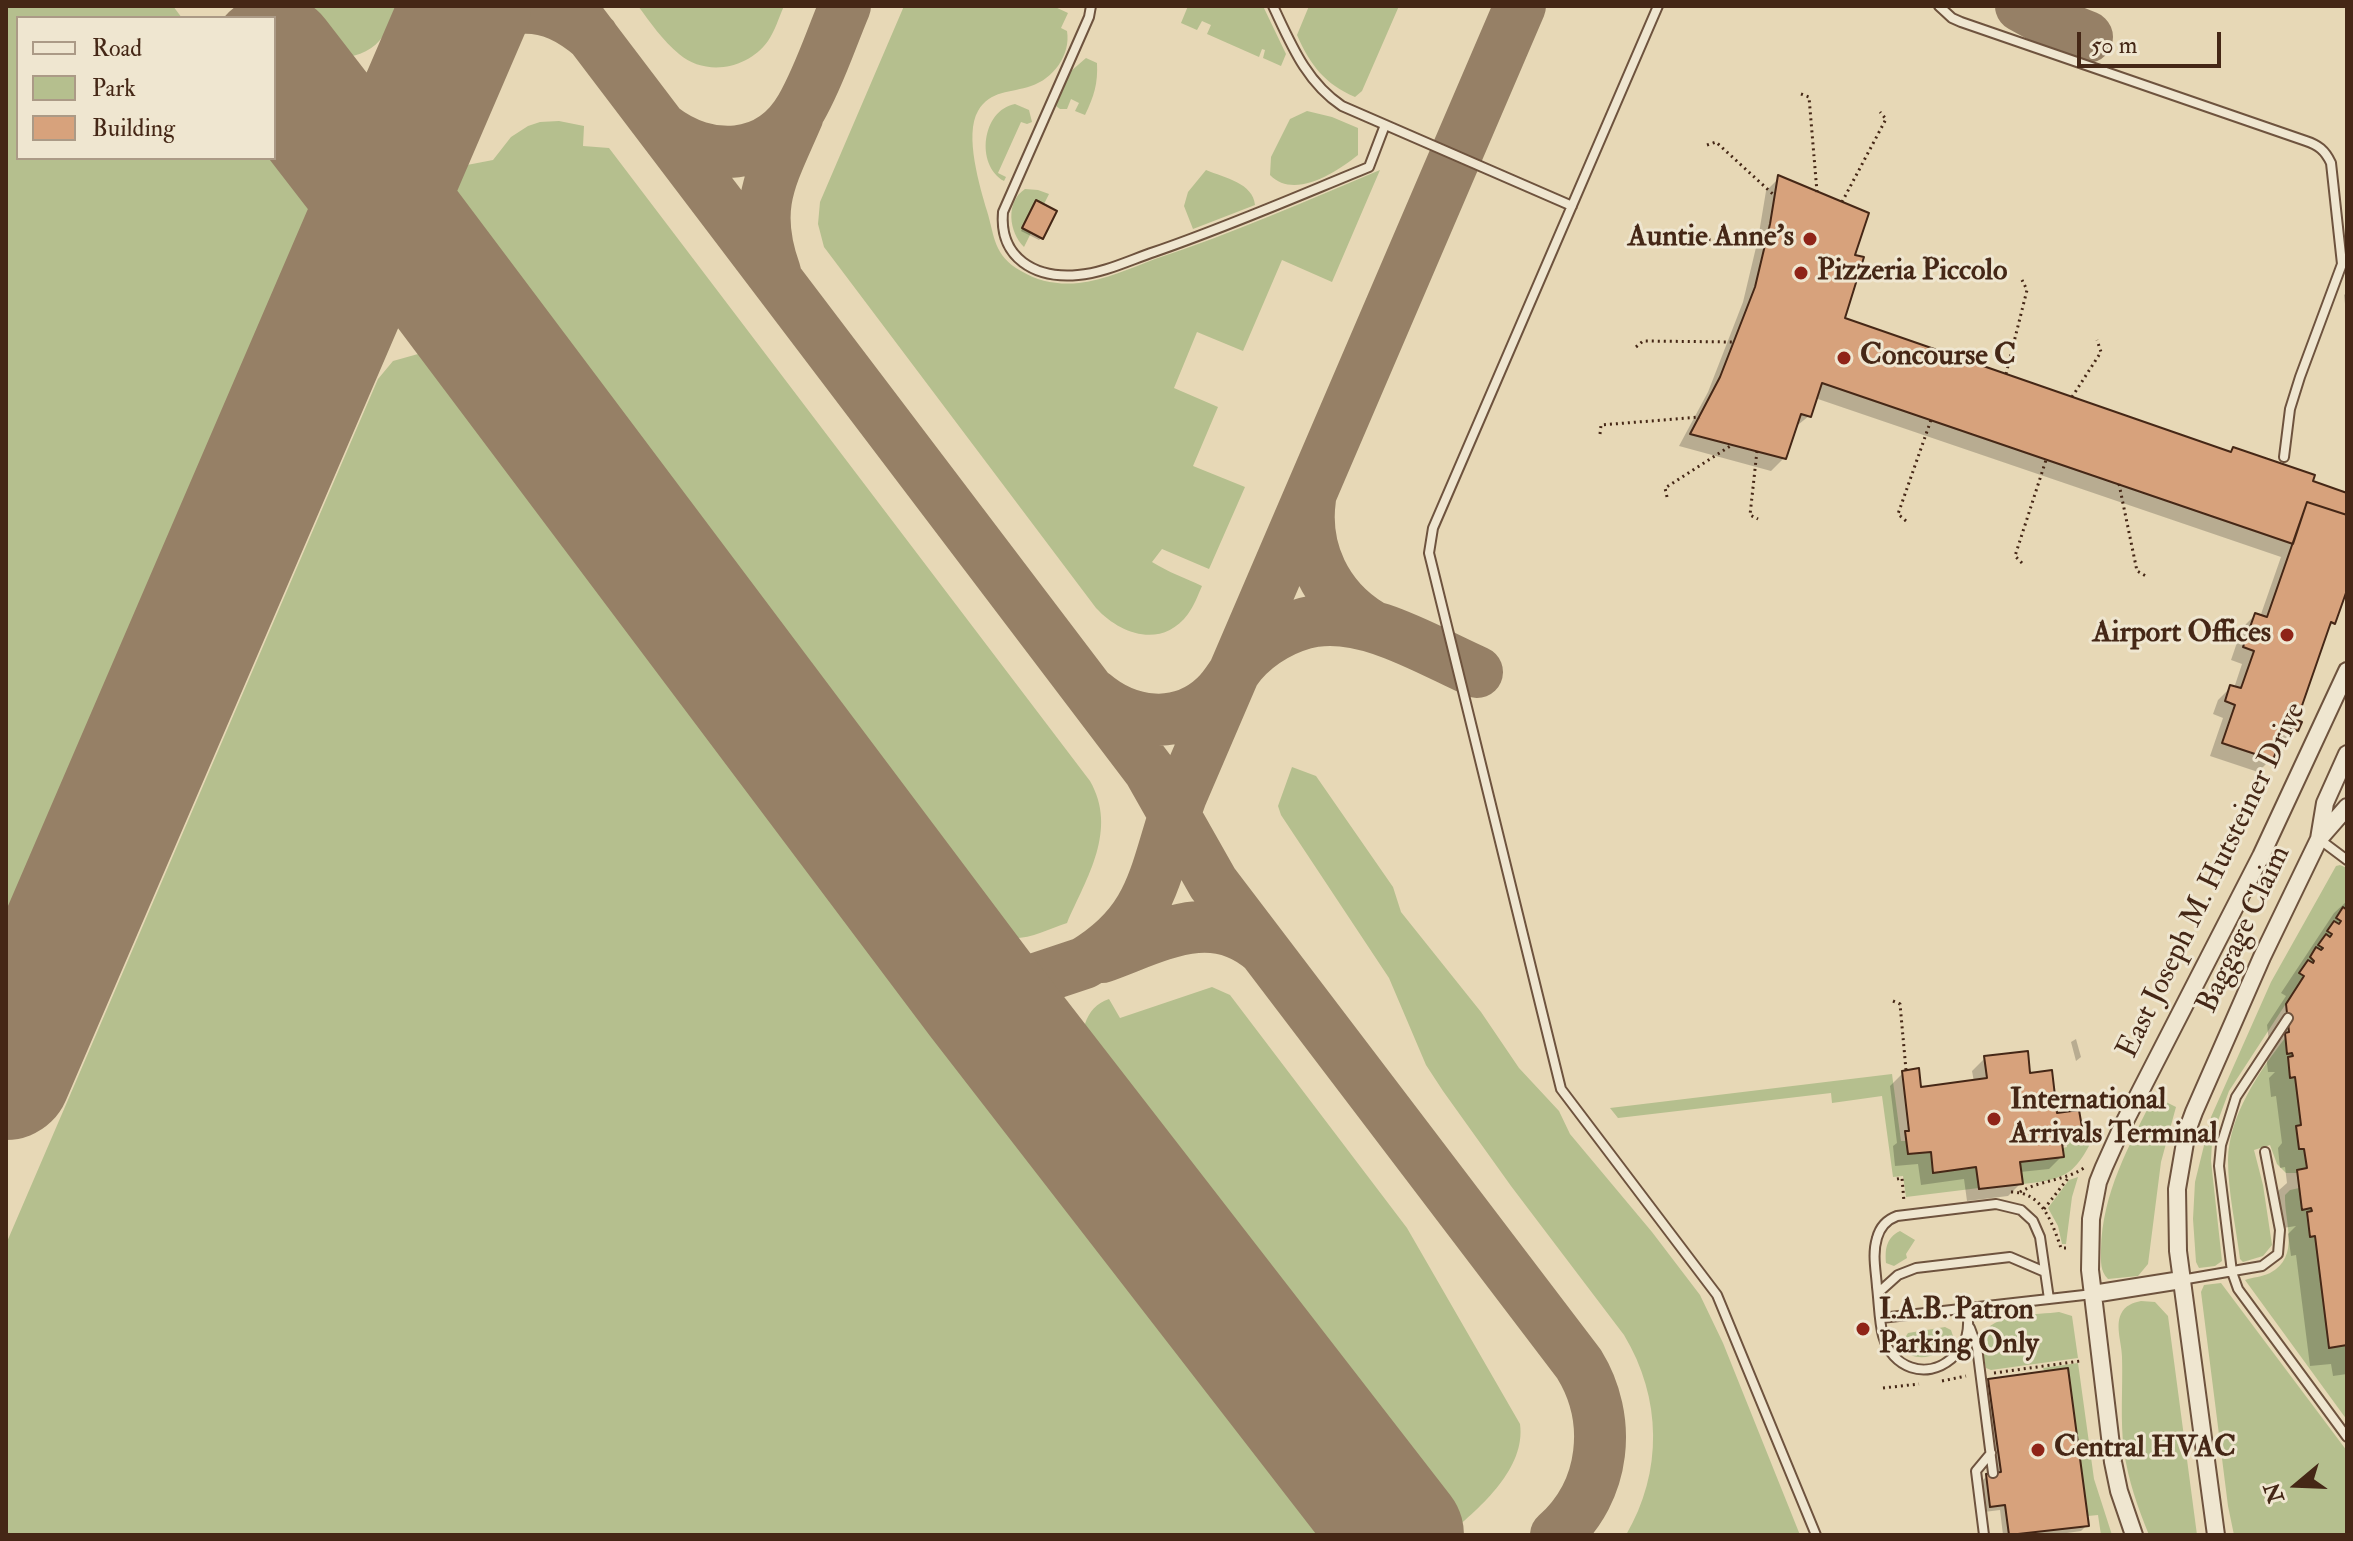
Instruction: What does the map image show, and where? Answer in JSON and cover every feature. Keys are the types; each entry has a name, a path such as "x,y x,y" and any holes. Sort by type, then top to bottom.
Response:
{"street":[{"name":"East Joseph M. Hutsteiner Drive","path":"2134,1535 2113,1462 2093,1294 2088,1242 2094,1197 2122,1127 2261,856 2347,671"},
{"path":"2319,839 2325,803 2347,754"},
{"name":"Baggage Claim","path":"2216,1535 2181,1280 2176,1226 2178,1180 2187,1131 2205,1084 2319,839 2347,807"},
{"path":"2093,1294 2181,1280"}],"lane":[{"path":"1091,6 1089,17 1003,212 1003,239 1010,251 1044,273 1078,275 1100,271 1197,237 1369,167 1385,125"},
{"path":"1273,6 1316,85 1342,106 1572,206"},
{"path":"1658,6 1433,528 1429,553 1561,1089 1717,1295 1816,1535"},
{"path":"1939,6 1961,22 2306,141 2319,146 2328,156 2342,264 2296,388 2284,457"},
{"path":"2319,839 2347,860"},
{"path":"2288,1018 2236,1097 2222,1136 2219,1166 2232,1272 2238,1289 2347,1437"},
{"path":"2181,1280 2267,1264 2278,1254 2281,1247 2272,1176 2265,1152"},
{"path":"1969,1327 1964,1344 1951,1359 1933,1368 1919,1370 1906,1366 1896,1358 1886,1343 1874,1251 1886,1222 1897,1216 1996,1204 2014,1206 2029,1215 2037,1229 2049,1299"},
{"path":"1878,1293 1898,1275 1916,1268 2010,1257 2045,1272"},
{"path":"1881,1318 2093,1294"},
{"path":"1967,1308 1969,1327 1977,1347 1993,1473"},
{"path":"1984,1535 1976,1471 1991,1453"}],"path":[{"path":"1801,94 1809,97 1817,192"},
{"path":"1842,202 1886,119 1880,112"},
{"path":"1707,145 1716,142 1775,196"},
{"path":"1693,245 1699,239 1766,244"},
{"path":"2006,374 2027,290 2022,280"},
{"path":"2072,397 2101,352 2097,340"},
{"path":"1636,347 1643,341 1735,342"},
{"path":"1600,434 1601,425 1700,417"},
{"path":"1906,521 1898,514 1931,420"},
{"path":"1667,497 1665,488 1732,445"},
{"path":"1757,451 1750,515 1758,519"},
{"path":"2022,563 2015,556 2046,460"},
{"path":"2119,484 2137,571 2146,576"},
{"path":"1893,1001 1900,1004 1906,1070"},
{"path":"2020,1192 2084,1168"},
{"path":"2044,1209 2071,1175"}],"green space":[{"path":"6,6 173,6 180,16 16,16 16,160 276,160 276,141 316,193 6,914"},
{"path":"284,6 396,6 378,43 355,56 337,57 316,47"},
{"path":"638,6 784,6 760,51 738,63 714,67 701,66 679,54"},
{"path":"904,6 1053,6 1068,13 1061,28 1067,31 1066,49 1053,72 1039,83 989,99 974,121 973,147 977,175 996,245 1012,265 1035,278 1072,284 1108,276 1240,228 1380,170 1332,282 1282,260 1243,351 1197,332 1174,388 1218,407 1193,466 1245,487 1209,569 1162,549 1152,562 1202,586 1188,614 1166,632 1154,635 1129,631 1096,608 824,247 818,224 820,202"},
{"path":"1188,6 1263,6 1286,54 1281,66 1263,58 1265,50 1262,49 1259,57 1207,34 1211,25 1202,21 1197,30 1181,23"},
{"path":"1309,6 1399,6 1362,91 1355,97 1327,80 1302,46 1297,35"},
{"path":"1086,58 1097,63 1097,70 1095,90 1085,115 1075,111 1079,103 1071,99 1067,109 1060,109 1056,106 1071,71"},
{"path":"1015,104 1029,110 1032,122 1021,122 998,173 1006,177 1004,181 989,163 986,139 995,116"},
{"path":"1307,111 1358,128 1358,155 1315,181 1291,185 1280,182 1270,175 1271,157 1290,119"},
{"path":"559,121 584,126 583,146 609,148 1090,781 1098,799 1100,835 1090,871 1067,923 1019,938 1000,936 991,931 457,232 453,206 467,165 493,160 511,137 528,126"},
{"path":"1206,170 1244,186 1255,205 1193,229 1184,206 1188,192"},
{"path":"1025,189 1049,194 1044,204 1035,201 1022,228 1031,233 1024,247 1015,233 1011,217 1014,201"},
{"path":"418,354 438,359 450,368 1342,1535 6,1535 6,1244 378,379 393,361"},
{"path":"1292,767 1316,776 1393,887 1401,912 1481,1012 1519,1068 1559,1111 1570,1134 1700,1295 1723,1343 1800,1535 1626,1535 1647,1486 1652,1461 1651,1409 1637,1359 1624,1335 1511,1186 1426,1065 1389,978 1281,815 1278,806"},
{"path":"2336,866 2347,868 2347,910 2343,908 2336,917 2341,921 2339,924 2334,921 2330,937 2325,934 2319,944 2323,948 2316,947 2310,957 2313,963 2308,960 2300,972 2304,976 2229,1091 2219,1118 2212,1142 2211,1161 2222,1261 2215,1266 2199,1268 2193,1219 2195,1182 2211,1117 2271,982"},
{"path":"1212,987 1230,995 1407,1228 1520,1424 1520,1440 1509,1471 1487,1499 1450,1533 1087,1058 1083,1041 1085,1023 1101,1003 1109,999 1120,1018"},
{"path":"2285,1038 2287,1053 2293,1056 2288,1057 2290,1077 2295,1077 2301,1125 2299,1149 2304,1149 2307,1168 2297,1170 2297,1173 2286,1173 2277,1164 2270,1145 2254,1150 2272,1245 2263,1256 2243,1262 2240,1259 2229,1184 2230,1143 2247,1095"},
{"path":"1892,1074 1901,1141 1906,1141 1908,1154 1931,1152 1934,1173 1976,1167 1979,1188 1906,1197 1903,1176 1893,1177 1882,1096 1832,1103 1831,1093 1618,1118 1610,1108"},
{"path":"2154,1096 2176,1107 2161,1162 2148,1264 2138,1276 2108,1279 2102,1269 2101,1258 2106,1209 2118,1170"},
{"path":"2097,1131 2070,1171 2052,1179 2023,1184 2020,1162 2063,1157 2063,1148 2067,1147 2066,1135"},
{"path":"2078,1177 2066,1244 2062,1244 2058,1226 2048,1208 2069,1180"},
{"path":"2299,1188 2302,1209 2311,1208 2310,1237 2315,1236 2330,1348 2347,1345 2347,1420 2245,1280 2270,1273 2285,1258 2289,1238 2285,1195"},
{"path":"1900,1231 1915,1240 1906,1254 1907,1258 1894,1266 1886,1263 1886,1249 1892,1237"},
{"path":"2221,1283 2347,1451 2347,1535 2234,1535 2201,1292 2204,1285"},
{"path":"2141,1301 2155,1302 2168,1316 2197,1535 2149,1535 2128,1473 2123,1439 2119,1324 2125,1308"},
{"path":"2059,1312 2072,1316 2078,1358 1991,1370 1986,1368 1982,1344 1987,1328 2005,1319"},
{"path":"1945,1327 1951,1330 1953,1336 1937,1353 1918,1357 1905,1350 1908,1333"},
{"path":"2078,1363 2094,1479 2112,1535 2101,1535 2098,1515 2088,1516 2068,1369 2044,1371 2043,1368"}],"building":[{"name":"Concourse C","path":"1778,175 1869,213 1855,255 1864,257 1845,318 2231,452 2233,447 2315,475 2313,481 2347,493 2347,515 2307,502 2293,544 1822,383 1811,417 1801,414 1786,459 1690,434 1720,377 1755,287"},
{"path":"1036,200 1057,211 1043,239 1022,228"},
{"name":"Airport Offices","path":"2307,502 2347,515 2347,590 2335,624 2331,622 2297,720 2302,722 2298,731 2285,726 2273,760 2222,743 2235,705 2225,701 2230,685 2241,688 2254,651 2243,647 2255,613 2267,617"},
{"path":"2343,907 2347,910 2347,1345 2329,1348 2315,1236 2310,1237 2307,1212 2312,1211 2311,1208 2302,1210 2297,1170 2307,1168 2304,1149 2299,1149 2296,1126 2301,1125 2295,1077 2290,1078 2288,1057 2293,1056 2292,1053 2287,1054 2285,1033 2289,1032 2286,1004 2304,976 2299,973 2308,960 2313,963 2310,957 2316,947 2323,948 2318,945 2326,934 2330,937 2332,934 2327,931 2334,921 2339,924 2341,921 2336,918"},
{"name":"International Arrivals Terminal","path":"2028,1051 2030,1073 2052,1070 2057,1113 2079,1110 2083,1133 2061,1136 2064,1157 2020,1162 2023,1184 1979,1189 1976,1167 1933,1173 1931,1152 1908,1154 1905,1131 1909,1131 1902,1071 1919,1068 1921,1087 1987,1078 1984,1056"},
{"name":"Central HVAC","path":"2068,1368 2089,1526 2009,1535 2005,1505 1990,1507 1986,1474 2001,1472 1988,1379"}],"taxiway":[{"path":"569,6 1149,770 1213,883 1579,1364 1597,1408 1599,1454 1585,1497 1573,1517 1556,1535"},
{"path":"662,128 698,147 718,151 737,151 773,139 788,126 801,108 845,6"},
{"path":"1084,963 1126,929 1150,890 1181,796 1520,6"},
{"path":"2021,6 2087,37"},
{"path":"394,173 404,161 444,66 458,44 475,27 495,14 531,8 560,15 593,37"},
{"path":"775,272 768,249 765,209 773,174 798,115"},
{"path":"1310,499 1310,536 1321,571 1341,601 1370,625"},
{"path":"1093,694 1122,712 1137,717 1154,720 1186,715 1215,697 1248,655 1265,641 1315,621 1335,620 1377,628 1477,672"},
{"path":"1102,957 1164,934 1205,927 1225,929 1244,936 1264,950"},
{"path":"982,997 1084,963 1113,946"}],"runway":[{"path":"6,1075 466,6"},
{"path":"276,62 982,997 1399,1535"}],"place":[{"name":"Auntie Anne's","path":"1810,239"},
{"name":"Pizzeria Piccolo","path":"1801,273"},
{"name":"Concourse C","path":"1844,358"},
{"name":"Airport Offices","path":"2287,635"},
{"name":"International Arrivals Terminal","path":"1994,1119"},
{"name":"I.A.B. Patron Parking Only","path":"1863,1329"},
{"name":"Central HVAC","path":"2038,1450"}]}
